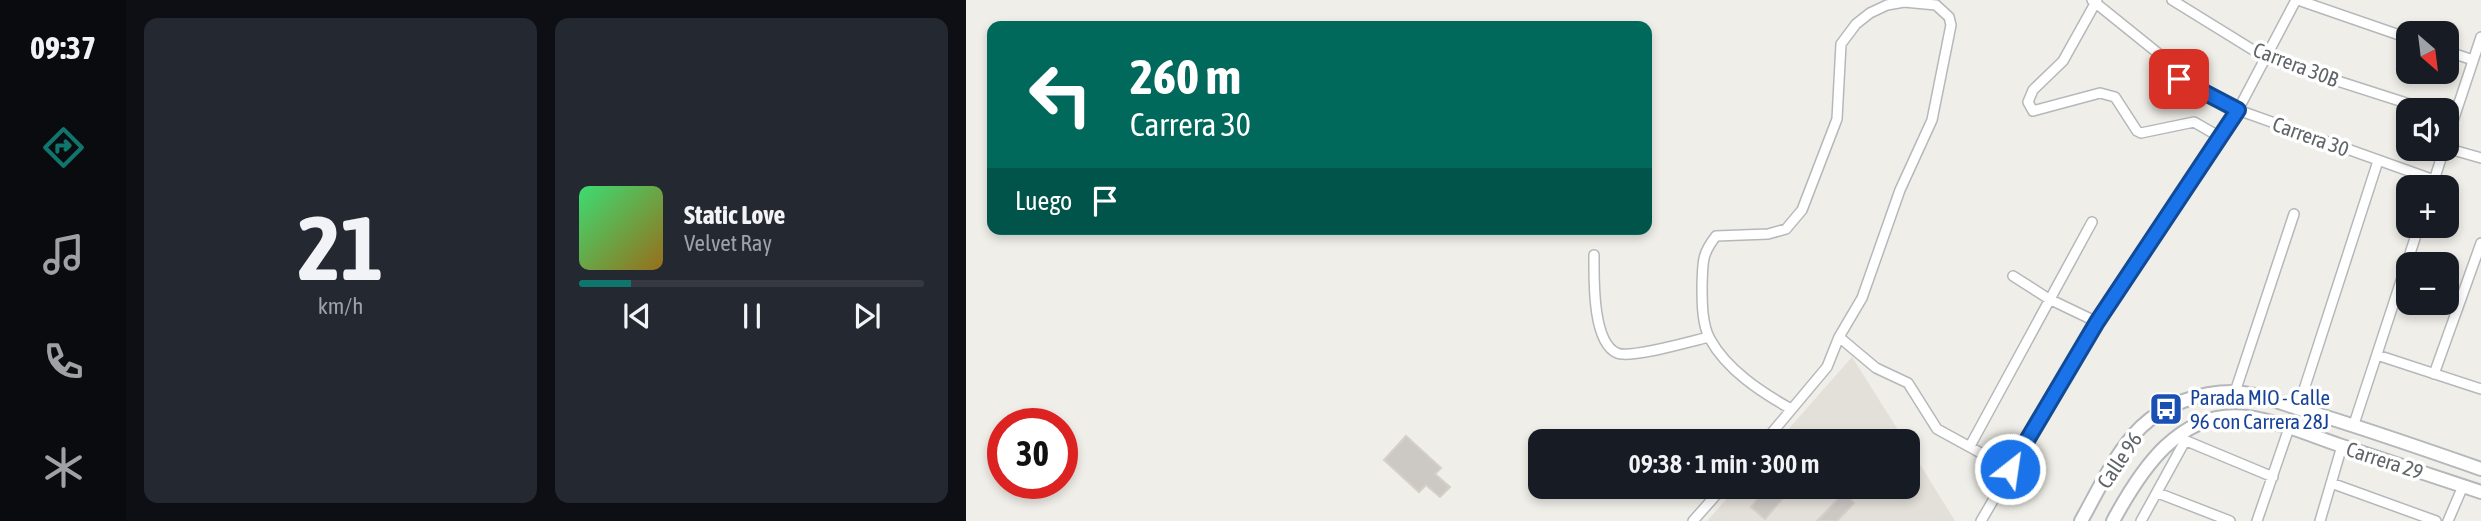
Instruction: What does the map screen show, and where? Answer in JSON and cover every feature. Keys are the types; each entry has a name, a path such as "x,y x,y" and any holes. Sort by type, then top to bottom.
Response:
{"street":[{"name":"Carrera 30B","path":"2172,0 2266,58 2396,100"},
{"path":"1981,521 2097,322 2238,110 2297,0 2396,34"},
{"path":"2095,1 2063,61 2033,90 2028,102 2034,111 2100,93 2115,97 2141,133 2194,122 2220,137"},
{"name":"Carrera 30","path":"2095,1 2159,54 2179,79 2238,110 2414,175"},
{"path":"1775,429 1827,367 1839,337 1862,298 1900,190 1932,120 1951,25 1949,17 1936,5 1904,2 1887,5 1856,24 1841,44 1837,118 1802,210 1786,229 1768,234 1716,236 1706,248 1703,259 1703,307 1709,337 1746,379 1791,409"},
{"path":"2458,98 2481,37"},
{"path":"2459,55 2473,60"},
{"path":"2459,152 2481,158"},
{"path":"2298,408 2378,160"},
{"path":"2235,392 2294,214"},
{"path":"1970,446 2092,222"},
{"path":"2354,424 2415,238"},
{"path":"2434,374 2481,243"},
{"path":"1594,255 1595,310 1613,351 1632,355 1709,337"},
{"path":"2012,276 2049,299 2097,322"},
{"path":"1839,337 1876,368 1908,383 1937,429 2010,469"},
{"path":"2377,355 2481,390"},
{"name":"Carrera 29","path":"2206,394 2235,392 2261,397 2354,424 2481,470"},
{"name":"Calle 96","path":"2081,521 2116,459 2143,425 2166,409 2206,394"},
{"name":"Carrera 29","path":"2206,422 2229,416 2248,417 2481,492"},
{"name":"Calle 96","path":"2113,521 2145,467 2160,450 2206,422"},
{"path":"2257,521 2289,428"},
{"path":"2141,521 2158,493 2181,439 2273,477"},
{"path":"2323,520 2342,446"},
{"path":"2331,483 2437,521"},
{"path":"2448,521 2463,486"},
{"path":"2158,493 2230,521"},
{"path":"1693,521 1712,499"}],"shaded area":[{"path":"1852,357 1897,429 1789,429"},
{"path":"1920,464 1955,521 1707,521 1726,499 1920,499"}],"building":[{"path":"1406,436 1441,468 1435,474 1450,487 1440,497 1426,485 1419,492 1384,460"},
{"path":"1758,499 1782,499 1765,519 1751,507"},
{"path":"1838,499 1850,499 1854,503 1837,521 1817,521"}],"place":[{"name":"Parada MIO - Calle 96 con Carrera 28J","path":"2166,409"}],"route":[{"path":"2010,469 2097,322 2238,110 2179,79"}]}
